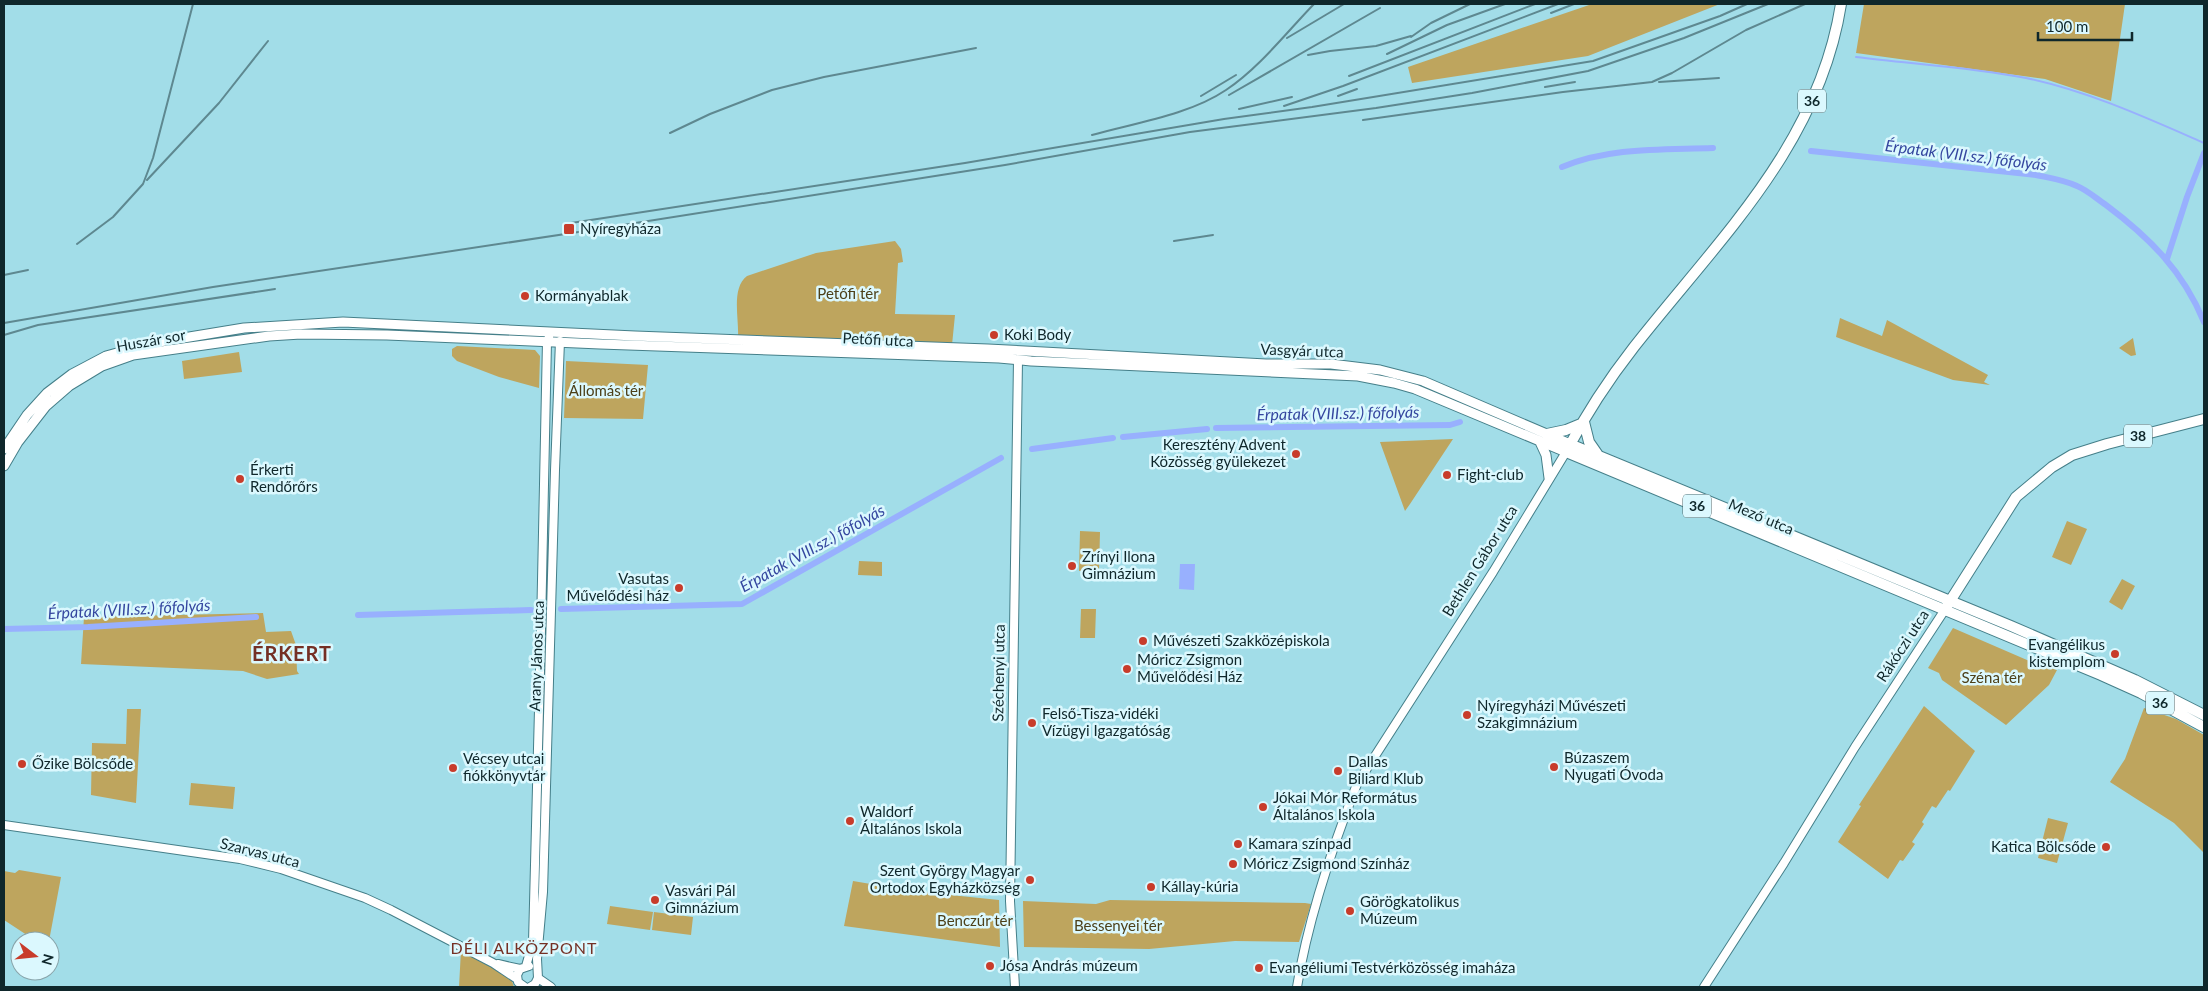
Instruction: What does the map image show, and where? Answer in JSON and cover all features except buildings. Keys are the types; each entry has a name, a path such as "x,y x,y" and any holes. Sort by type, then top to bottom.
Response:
{"main road":[{"name":"Bethlen Gábor utca","path":"1568,448 1635,346 1688,283 1761,188 1795,136 1814,97 1831,52 1841,4"},
{"name":"Huszár sor","path":"4,449 27,415 47,393 72,374 96,360 127,349 153,343 255,328 358,322 554,332"},
{"path":"554,332 736,345"},
{"name":"Huszár sor","path":"4,466 22,436 46,406 69,386 102,366 133,355 256,338 302,334 547,341"},
{"path":"547,341 736,345"},
{"name":"Petőfi utca","path":"736,345 1018,356"},
{"name":"Vasgyár utca","path":"1018,356 1266,364 1331,364 1380,370 1423,381 1568,448"},
{"name":"Rákóczi utca","path":"1944,611 2016,497 2052,467 2072,455 2204,419"},
{"path":"1549,478 1544,438 1584,422 1589,442 1600,456"},
{"name":"Mező utca","path":"1568,448 1600,456 1949,601"},
{"name":"Mező utca","path":"1568,448 1944,611"},
{"name":"36","path":"1949,601 2124,675 2204,715"},
{"name":"36","path":"1944,611 2114,681 2204,727"}],"street":[{"path":"547,341 554,332 560,341"},
{"name":"Arany János utca","path":"523,968 533,942 540,599 546,459 547,341"},
{"name":"Arany János utca","path":"537,975 543,892 560,341"},
{"name":"Széchenyi utca","path":"1015,987 1010,901 1018,356"},
{"name":"Bethlen Gábor utca","path":"1297,987 1304,944 1345,815 1357,784 1493,572 1568,448"},
{"name":"Rákóczi utca","path":"1704,987 1784,863 1855,747 1944,611"},
{"name":"Szarvas utca","path":"4,825 240,859 281,869 365,898 493,963 517,979"},
{"name":"Szarvas utca","path":"493,963 523,968"},
{"path":"537,975 532,987 519,984 517,979 523,968 531,967 551,987"}],"green space":[{"path":"1592,4 1720,4 1588,56 1412,83 1408,67"},
{"path":"1864,4 2125,4 2111,101 2045,79 1856,53"},
{"name":"Petőfi tér","path":"895,241 901,249 903,262 898,263 895,314 955,315 952,345 738,336 737,296 742,281 747,276 816,253"},
{"path":"1840,318 1882,336 1887,320 1988,375 1984,382 1990,385 1953,380 1836,337"},
{"path":"2133,338 2136,355 2131,356 2119,348"},
{"path":"457,346 535,350 540,356 539,388 499,377 457,361 452,356 452,349"},
{"path":"239,352 242,372 184,379 182,361"},
{"name":"Állomás tér","path":"566,361 648,365 643,419 564,418"},
{"path":"1453,439 1410,504 1405,511 1380,442"},
{"path":"2067,521 2087,529 2071,565 2052,557"},
{"path":"1080,531 1100,532 1099,571 1079,571"},
{"path":"859,561 882,562 882,576 858,575"},
{"path":"2122,579 2135,586 2122,610 2109,602"},
{"path":"1081,609 1096,609 1095,638 1080,638"},
{"path":"263,613 266,632 291,631 296,645 297,671 299,674 267,679 243,671 81,664 84,617"},
{"name":"Széna tér","path":"1953,628 2027,660 2057,670 2049,685 2006,725 1942,680 1939,673 1928,668"},
{"path":"1924,706 1975,751 1950,791 1948,790 1936,808 1932,806 1922,822 1924,824 1912,842 1915,844 1903,861 1900,860 1888,879 1838,842 1861,806 1859,805"},
{"path":"2144,708 2176,719 2204,735 2204,853 2174,823 2110,782 2125,759"},
{"path":"127,709 141,709 136,803 91,795 92,743 126,744"},
{"path":"191,783 235,787 233,809 189,805"},
{"path":"2048,818 2068,823 2057,863 2038,858"},
{"path":"19,870 61,877 51,931 21,931 4,920 4,871 15,873"},
{"name":"Benczúr tér","path":"853,881 912,891 999,900 1000,947 844,926"},
{"name":"Bessenyei tér","path":"1110,900 1311,904 1299,942 1235,941 1149,949 1024,947 1023,901 1096,904"},
{"path":"610,906 653,912 650,930 607,924"},
{"path":"654,912 693,917 691,935 652,930"},
{"path":"461,950 511,978 514,987 459,987"}],"water":[{"path":"1180,564 1195,564 1194,590 1179,589"}],"waterway":[{"path":"1856,57 1984,71 2026,78 2072,90 2117,106 2204,143"},
{"name":"Érpatak (VIII.sz.) főfolyás","path":"1562,167 1599,156 1617,153 1713,148"},
{"name":"Érpatak (VIII.sz.) főfolyás","path":"1811,151 2036,175 2077,186 2122,217 2151,243 2186,287 2204,322"},
{"path":"2167,259 2187,197 2204,153"},
{"name":"Érpatak (VIII.sz.) főfolyás","path":"1216,428 1450,425 1460,422"},
{"name":"Érpatak (VIII.sz.) főfolyás","path":"1123,437 1207,429"},
{"name":"Érpatak (VIII.sz.) főfolyás","path":"1032,449 1113,438"},
{"name":"Érpatak (VIII.sz.) főfolyás","path":"561,609 742,604 1001,458"},
{"name":"Érpatak (VIII.sz.) főfolyás","path":"358,615 531,610"},
{"name":"Érpatak (VIII.sz.) főfolyás","path":"4,629 88,627 256,617"}],"railway":[{"path":"77,244 113,217 143,184 153,158 193,4"},
{"path":"1092,135 1179,112 1211,99 1238,81 1261,61 1314,4"},
{"path":"1287,38 1344,4"},
{"path":"1411,37 1431,23 1470,4"},
{"path":"1387,54 1447,25 1505,4"},
{"path":"1349,76 1535,4"},
{"path":"1284,106 1343,86 1558,4"},
{"path":"1551,13 1574,4"},
{"path":"571,223 965,163 1224,119 1312,107 1593,61 1720,16 1747,4"},
{"path":"4,323 213,287 1005,165 1190,132 1376,108 1472,93 1588,71 1684,38 1768,4"},
{"path":"1363,120 1563,92 1652,82 1672,73 1746,30 1805,4"},
{"path":"1229,95 1380,8"},
{"path":"1308,55 1376,46 1411,36"},
{"path":"147,180 219,103 268,41"},
{"path":"670,133 710,114 772,90 824,77 976,48"},
{"path":"1201,96 1236,75"},
{"path":"1659,82 1719,78"},
{"path":"1545,87 1575,82"},
{"path":"1338,96 1357,89"},
{"path":"1239,109 1292,97"},
{"path":"1174,241 1213,235"},
{"path":"4,275 28,270"},
{"path":"4,335 38,325 275,289"}],"place":[{"name":"Nyíregyháza","path":"569,229"},
{"name":"Kormányablak","path":"525,296"},
{"name":"Koki Body","path":"994,335"},
{"name":"Keresztény Advent Közösség gyülekezet","path":"1296,454"},
{"name":"Fight-club","path":"1447,475"},
{"name":"Érkerti Rendőrőrs","path":"240,479"},
{"name":"Zrínyi Ilona Gimnázium","path":"1072,566"},
{"name":"Vasutas Művelődési ház","path":"679,588"},
{"name":"Művészeti Szakközépiskola","path":"1143,641"},
{"name":"Evangélikus kistemplom","path":"2115,654"},
{"name":"Móricz Zsigmon Művelődési Ház","path":"1127,669"},
{"name":"Nyíregyházi Művészeti Szakgimnázium","path":"1467,715"},
{"name":"Felső-Tisza-vidéki Vízügyi Igazgatóság","path":"1032,723"},
{"name":"Őzike Bölcsőde","path":"22,764"},
{"name":"Búzaszem Nyugati Óvoda","path":"1554,767"},
{"name":"Vécsey utcai fiókkönyvtár","path":"453,768"},
{"name":"Dallas Biliard Klub","path":"1338,771"},
{"name":"Jókai Mór Református Általános Iskola","path":"1263,807"},
{"name":"Waldorf Általános Iskola","path":"850,821"},
{"name":"Kamara színpad","path":"1238,844"},
{"name":"Katica Bölcsőde","path":"2106,847"},
{"name":"Móricz Zsigmond Színház","path":"1233,864"},
{"name":"Szent György Magyar Ortodox Egyházközség","path":"1030,880"},
{"name":"Kállay-kúria","path":"1151,887"},
{"name":"Vasvári Pál Gimnázium","path":"655,900"},
{"name":"Görögkatolikus Múzeum","path":"1350,911"},
{"name":"Jósa András múzeum","path":"990,966"},
{"name":"Evangéliumi Testvérközösség imaháza","path":"1259,968"}],"district":[{"name":"ÉRKERT","path":"292,654"},
{"name":"DÉLI ALKÖZPONT","path":"524,948"}]}
